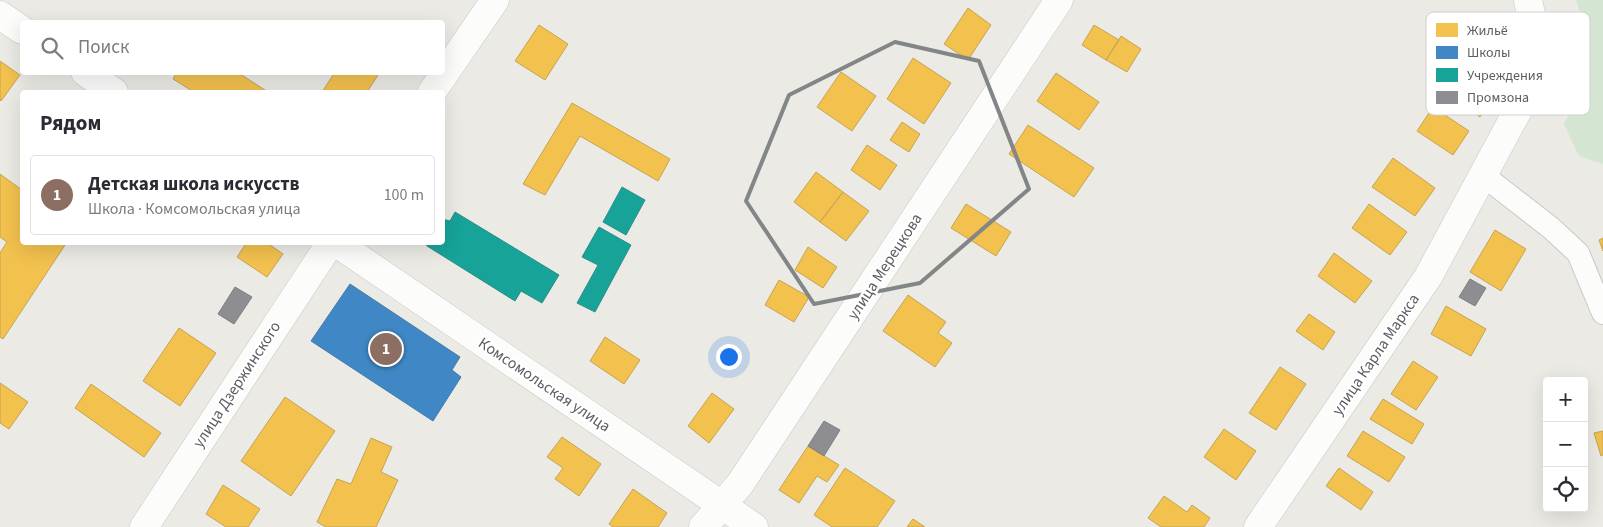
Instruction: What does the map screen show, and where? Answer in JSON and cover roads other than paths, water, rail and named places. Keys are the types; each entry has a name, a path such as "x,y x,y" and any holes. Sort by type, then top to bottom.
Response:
{"street":[{"path":"445,73 495,0"},
{"name":"улица Мерецкова","path":"703,527 740,484 1059,0"},
{"path":"0,15 20,29"},
{"path":"89,75 111,90"},
{"path":"433,90 444,75"},
{"name":"улица Карла Маркса","path":"1258,527 1428,277 1516,115"},
{"path":"1484,176 1551,228 1578,253 1603,313"},
{"name":"улица Дзержинского","path":"144,527 328,245"},
{"name":"Комсомольская улица","path":"339,245 754,527"}],"place":[{"name":"Детская школа искусств","path":"386,349"}]}
